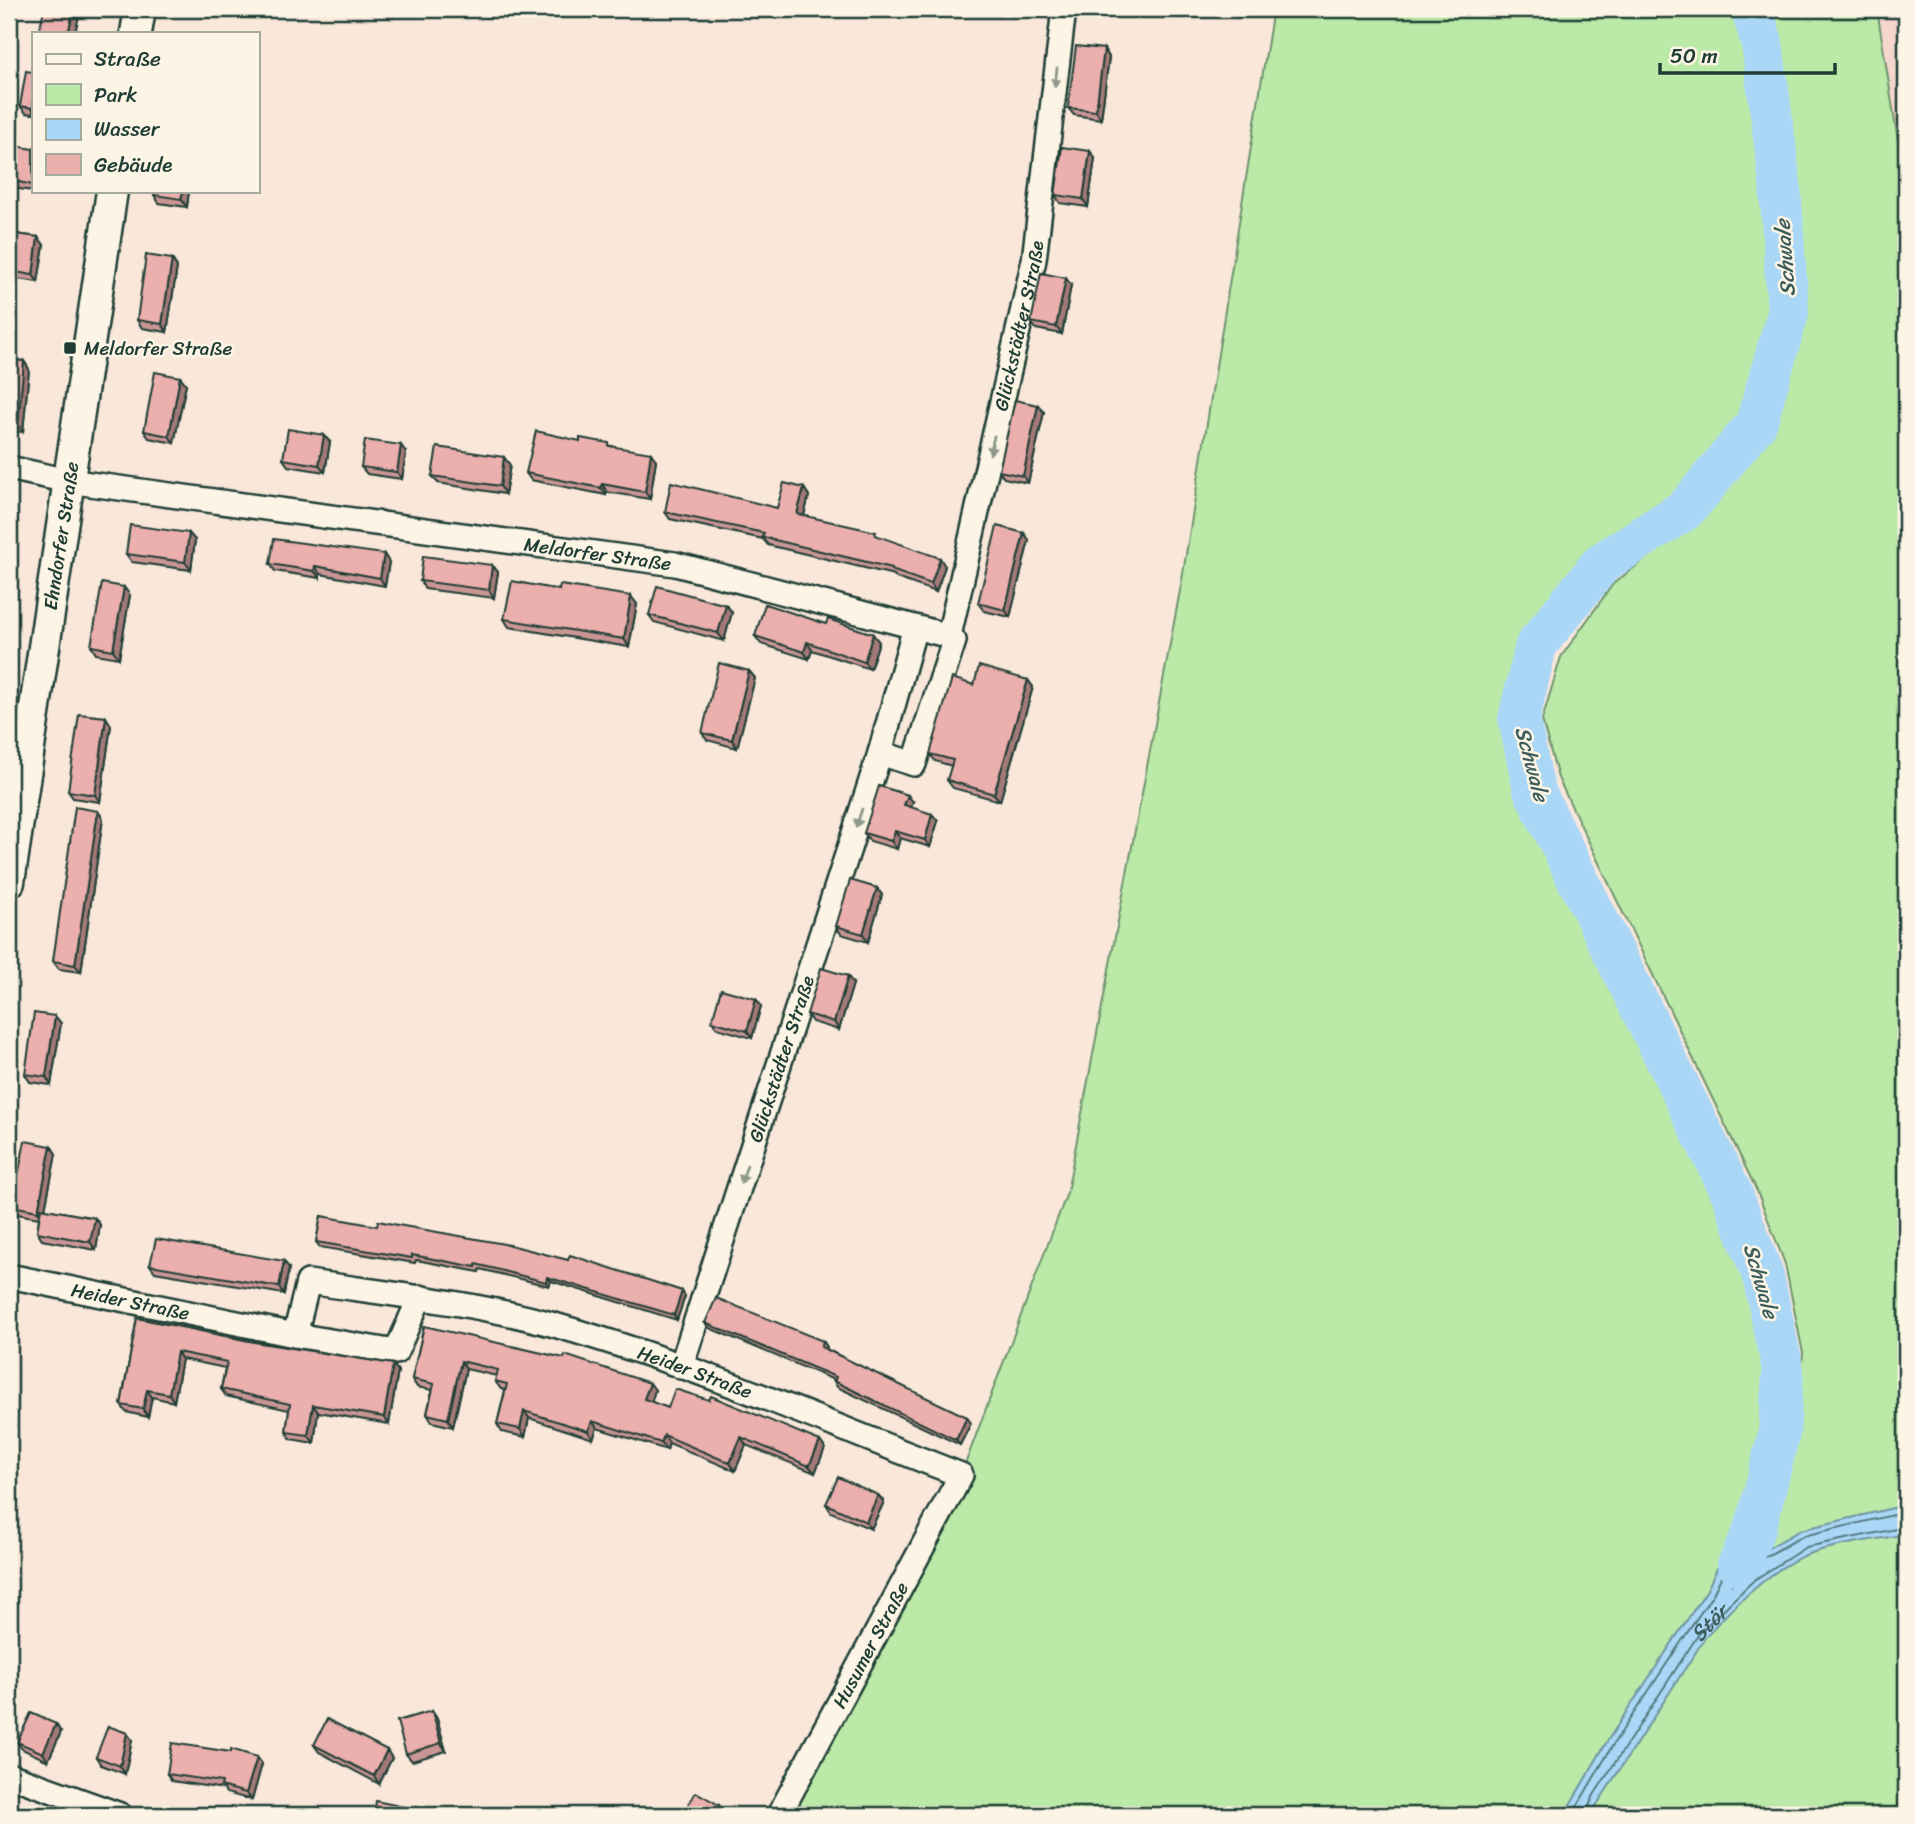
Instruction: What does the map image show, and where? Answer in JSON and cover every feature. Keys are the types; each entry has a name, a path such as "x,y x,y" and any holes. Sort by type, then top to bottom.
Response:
{"street":[{"path":"136,32 140,9"},
{"name":"Glückstädter Straße","path":"880,753 914,764 954,641 949,636 1034,260 1064,9"},
{"name":"Ehndorfer Straße","path":"9,882 112,192"},
{"name":"Meldorfer Straße","path":"9,468 68,481 675,564 915,627"},
{"path":"915,627 949,636"},
{"name":"Glückstädter Straße","path":"681,1367 880,753 915,627"},
{"name":"Heider Straße","path":"9,1276 295,1335 396,1352 420,1297"},
{"name":"Heider Straße","path":"295,1335 308,1282 420,1297 557,1326 681,1367 961,1475"},
{"name":"Husumer Straße","path":"779,1815 961,1475"},
{"path":"9,1775 120,1815"}],"shaded area":[{"path":"1877,9 1906,9 1906,191"}],"green space":[{"path":"1273,9 1877,9 1906,191 1906,1505 1801,1530 1765,1550 1758,1548 1785,1476 1795,1431 1803,1353 1785,1264 1757,1191 1558,778 1542,720 1561,657 1613,584 1695,520 1770,433 1756,424 1686,509 1602,563 1536,645 1519,719 1534,790 1732,1194 1763,1276 1752,1292 1768,1356 1770,1423 1745,1510 1707,1590 1608,1740 1564,1815 779,1815 961,1475 1067,1193 1182,580"},
{"path":"1906,1534 1906,1815 1590,1815 1706,1636 1741,1601 1783,1567 1811,1553"}],"water":[{"name":"Stör","path":"1906,1505 1906,1534 1811,1553 1783,1567 1741,1601 1706,1636 1590,1815 1564,1815 1608,1740 1707,1590 1745,1510 1769,1516 1758,1548 1765,1550 1801,1530"}],"building":[{"path":"44,9 74,9 68,32 39,32"},
{"path":"1076,46 1104,49 1096,111 1068,108"},
{"path":"26,71 32,72 32,108 20,106"},
{"path":"16,146 32,149 32,185 9,180"},
{"path":"1062,147 1090,151 1083,199 1055,195"},
{"path":"154,192 183,192 181,199 154,195"},
{"path":"9,233 38,237 33,275 9,271"},
{"path":"146,255 172,259 162,324 137,320"},
{"path":"1041,273 1066,278 1056,327 1031,322"},
{"path":"9,360 24,361 18,424 9,423"},
{"path":"155,372 180,377 169,436 144,431"},
{"path":"1015,400 1038,405 1023,476 999,471"},
{"path":"288,429 324,435 319,465 283,459"},
{"path":"536,431 651,453 645,492 602,484 601,488 526,473"},
{"path":"365,440 401,445 397,472 361,467"},
{"path":"437,447 504,457 500,486 432,476"},
{"path":"671,482 777,508 784,483 804,488 797,514 876,532 875,535 940,558 931,584 891,570 892,568 762,537 764,533 665,512"},
{"path":"130,525 189,533 185,562 126,554"},
{"path":"997,526 1024,533 1005,610 978,603"},
{"path":"274,539 384,554 380,578 315,566 314,571 270,564"},
{"path":"423,556 492,565 489,590 420,581"},
{"path":"512,581 559,590 560,585 631,596 624,639 504,619"},
{"path":"102,583 124,587 113,650 91,646"},
{"path":"657,586 726,605 718,633 649,615"},
{"path":"765,604 826,624 828,619 873,634 864,662 807,642 804,652 755,636"},
{"path":"719,663 749,671 732,740 702,733"},
{"path":"979,666 1028,680 994,794 947,780 953,760 930,754 952,678 974,685"},
{"path":"79,714 106,717 95,795 68,791"},
{"path":"879,786 908,795 904,805 932,814 925,840 895,831 891,841 864,833"},
{"path":"75,807 98,811 75,965 53,961"},
{"path":"850,880 877,888 863,934 836,926"},
{"path":"821,968 848,976 834,1022 807,1014"},
{"path":"721,989 756,999 747,1031 712,1021"},
{"path":"34,1013 55,1016 46,1077 25,1074"},
{"path":"25,1141 51,1146 38,1211 12,1206"},
{"path":"41,1208 95,1218 90,1242 37,1232"},
{"path":"321,1216 377,1226 378,1221 510,1245 568,1260 570,1255 682,1291 674,1315 547,1277 546,1282 476,1264 476,1267 316,1242"},
{"path":"156,1239 284,1261 279,1287 150,1265"},
{"path":"716,1298 823,1341 821,1347 967,1417 956,1440 834,1381 836,1377 705,1323"},
{"path":"137,1318 254,1342 393,1364 384,1417 313,1405 308,1435 286,1432 290,1404 221,1389 227,1362 177,1352 169,1394 147,1390 143,1409 121,1405"},
{"path":"424,1326 564,1358 565,1355 650,1383 644,1399 668,1408 675,1389 709,1400 711,1396 820,1441 809,1466 741,1437 730,1463 664,1435 661,1443 592,1421 588,1431 524,1411 520,1429 497,1424 507,1384 495,1381 498,1370 461,1361 448,1419 427,1414 434,1384 412,1379"},
{"path":"838,1477 878,1495 866,1522 826,1504"},
{"path":"432,1711 441,1743 406,1754 397,1721"},
{"path":"31,1713 56,1724 43,1753 17,1742"},
{"path":"327,1719 387,1750 374,1776 314,1745"},
{"path":"108,1726 127,1733 120,1766 96,1757"},
{"path":"172,1743 231,1752 231,1749 257,1757 246,1793 221,1786 222,1782 167,1774"},
{"path":"696,1792 719,1805 712,1815 682,1815"},
{"path":"376,1801 404,1807 402,1815 374,1815"}],"waterway":[{"name":"Schwale","path":"1738,1565 1756,1526 1779,1434 1783,1370 1763,1276 1732,1194 1534,790 1519,719 1536,645 1602,563 1686,509 1756,424 1788,313 1780,184 1762,43 1752,9"}],"place":[{"name":"Meldorfer Straße","path":"70,348"}]}
